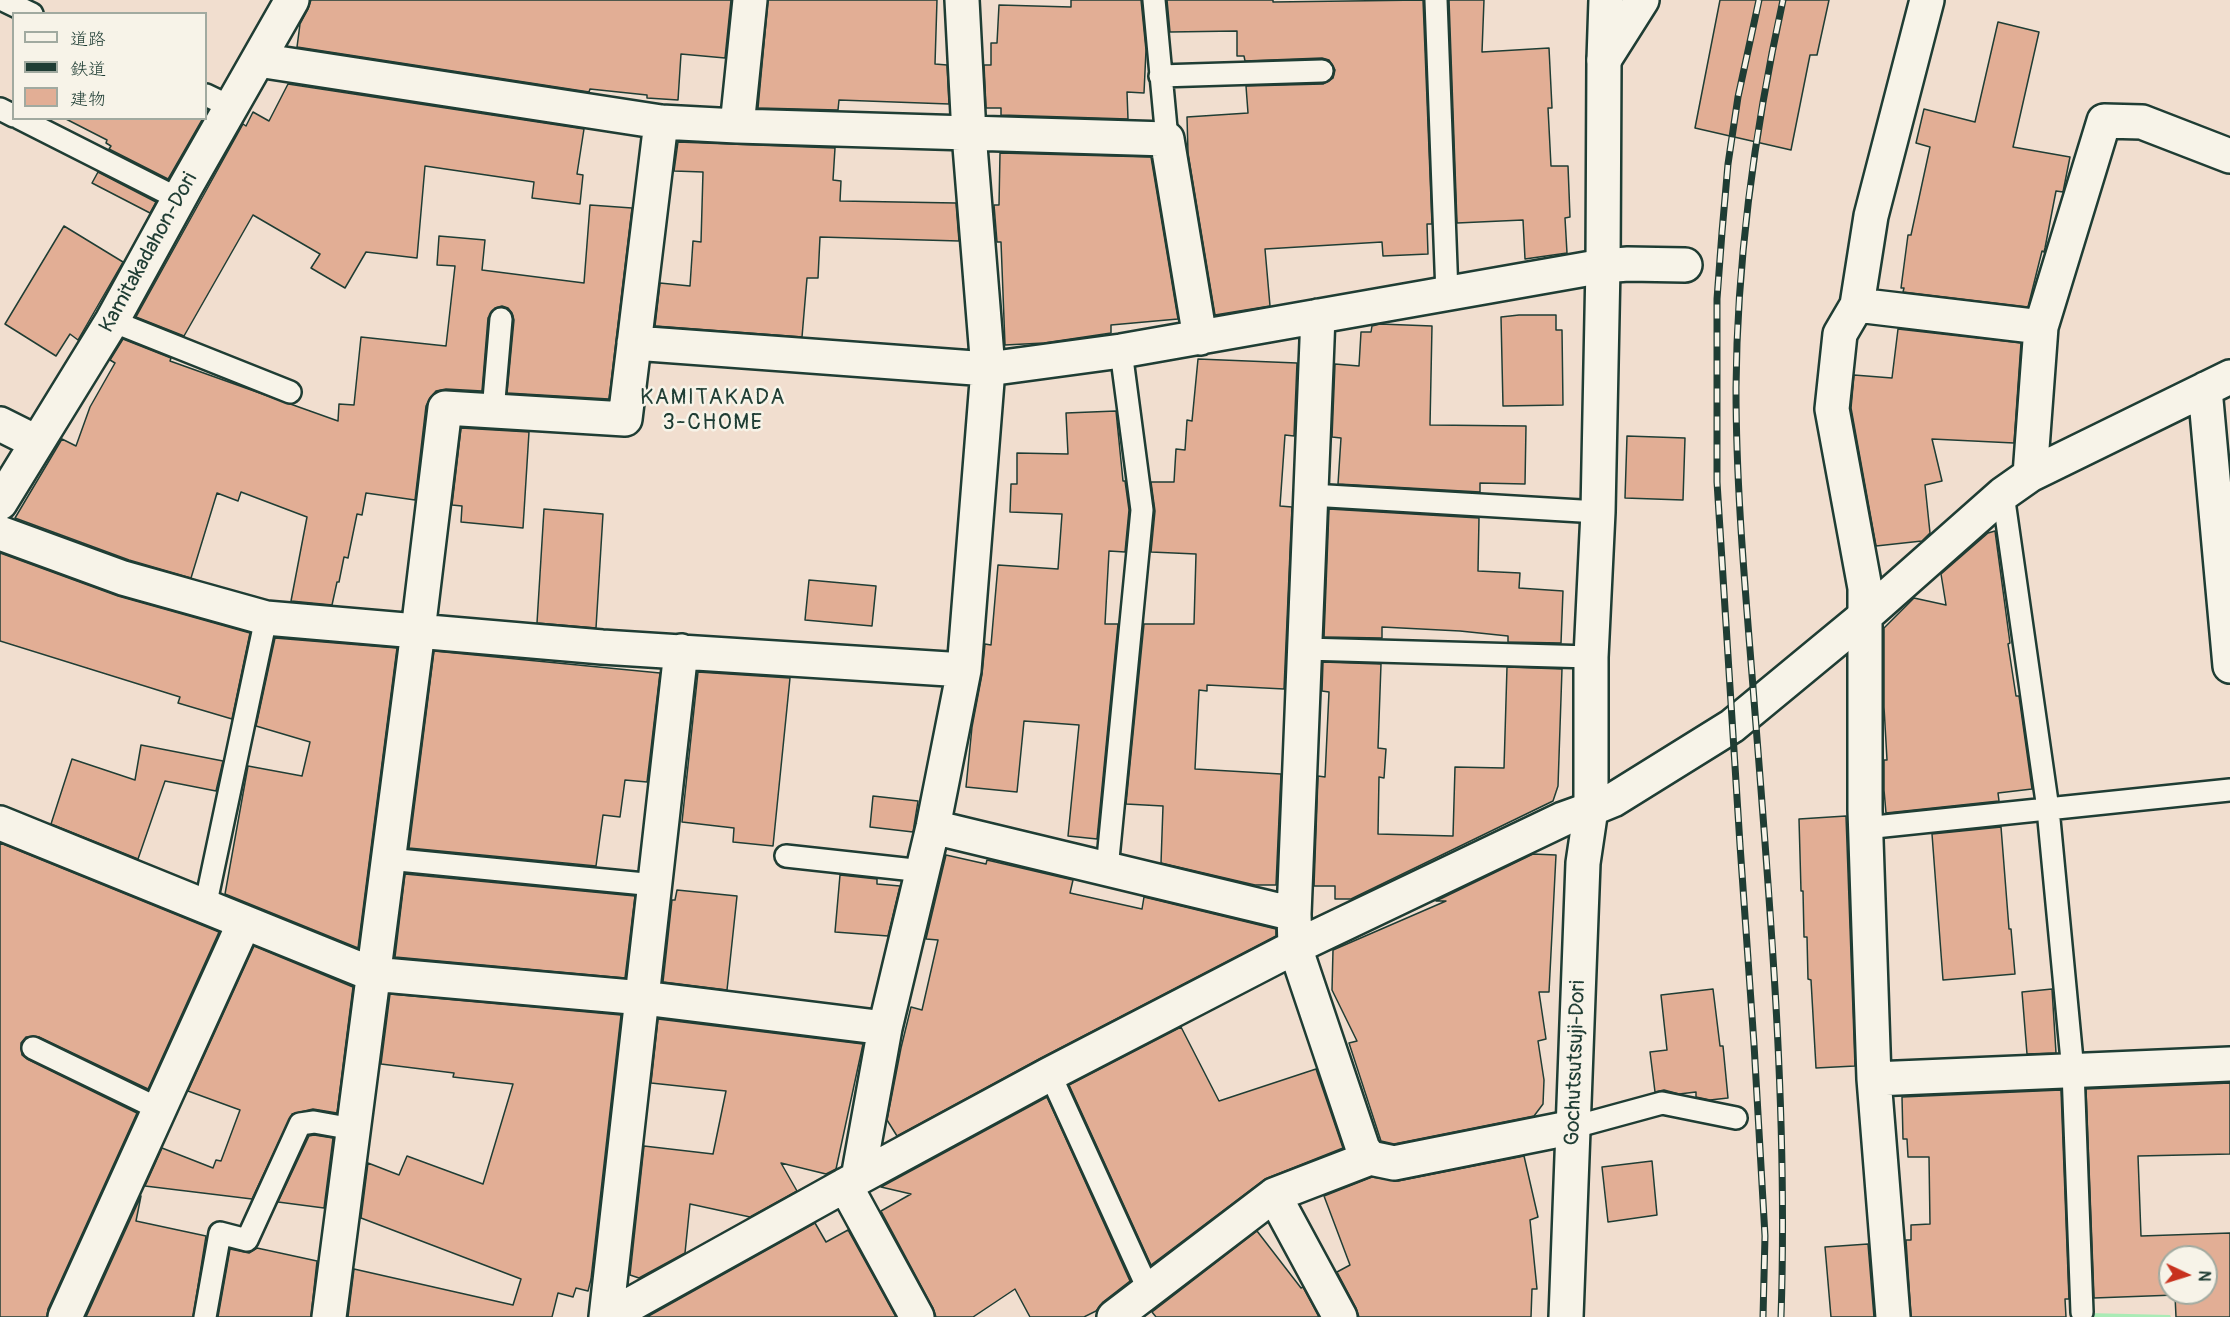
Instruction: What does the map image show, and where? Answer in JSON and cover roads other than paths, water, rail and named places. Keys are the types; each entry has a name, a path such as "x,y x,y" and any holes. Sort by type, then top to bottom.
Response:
{"street":[{"name":"Kamitakadahon-Dori","path":"0,503 112,321 179,199 218,101 258,60 292,0"},
{"path":"737,126 750,0"},
{"path":"917,1317 851,1182 933,827 964,670 988,369 969,134 962,0"},
{"name":"Gochutsutsuji-Dori","path":"1566,1317 1583,862 1591,809 1591,657 1598,512 1606,0"},
{"path":"1604,60 1642,0"},
{"path":"1893,1317 1874,1079 1866,828 1865,588 1832,409 1840,334 1857,305 1871,216 1927,0"},
{"path":"258,60 661,122 1167,139 1200,338"},
{"path":"2030,475 2041,327 2104,121 2142,122 2230,156"},
{"path":"329,1317 445,408 625,419 661,122"},
{"path":"634,343 988,369 1200,338 1603,266 1685,265"},
{"path":"1857,305 2041,327"},
{"path":"1318,316 1294,914 1295,947 1363,1149 1370,1158"},
{"path":"681,651 607,1317 647,1308 851,1182 1050,1074 1295,947 1563,819 1613,800 1732,726 1864,617 2003,494 2030,475 2217,383 2230,666"},
{"path":"0,424 36,442"},
{"path":"0,533 123,578 266,618 602,647 964,670"},
{"path":"0,824 372,974 643,998 885,1028"},
{"path":"933,827 1294,914"},
{"path":"65,1317 244,923"},
{"path":"1874,1079 2230,1064"},
{"path":"1114,1317 1274,1195 1370,1158 1394,1163 1574,1127"},
{"path":"1274,1195 1340,1317"}],"lane":[{"path":"3,0 28,12"},
{"path":"1154,0 1167,139"},
{"path":"1436,0 1448,294"},
{"path":"1160,76 1322,71"},
{"path":"23,120 179,199"},
{"path":"493,411 501,319"},
{"path":"112,321 290,393"},
{"path":"1107,869 1142,510 1121,351"},
{"path":"2003,494 2048,809 2073,1071 2082,1312"},
{"path":"1311,495 1598,512"},
{"path":"205,907 266,618"},
{"path":"1305,649 1591,657"},
{"path":"1866,828 2230,790"},
{"path":"786,856 923,871"},
{"path":"388,859 656,885"},
{"path":"33,1048 159,1109"},
{"path":"1050,1074 1149,1291"},
{"path":"1574,1127 1662,1103 1736,1118"},
{"path":"206,1317 220,1233 247,1240 300,1124 314,1122 352,1129"}],"railway":[{"path":"1759,0 1738,97 1728,164 1722,232 1717,299 1717,482 1765,1236 1763,1317"},
{"path":"1781,1317 1783,1240 1780,1085 1766,854 1742,544 1736,388 1740,290 1749,193 1764,96 1783,0"}],"district":[{"name":"KAMITAKADA 3-CHOME","path":"713,410"}]}
